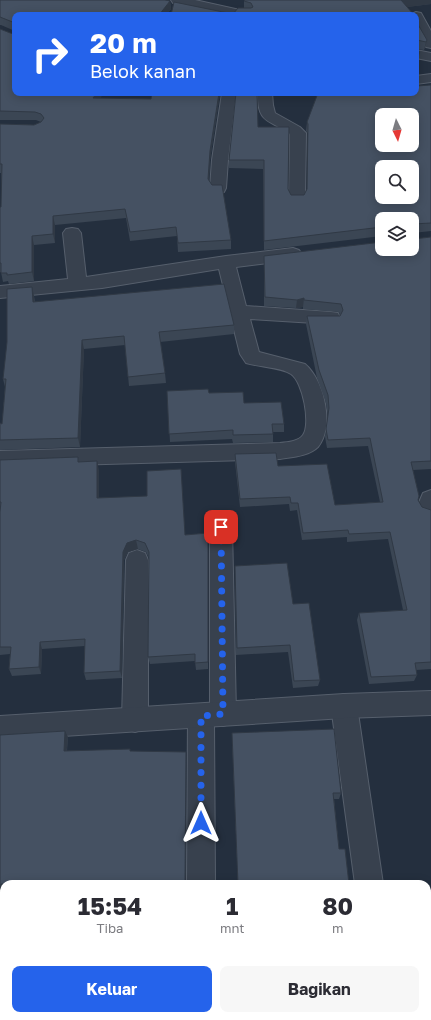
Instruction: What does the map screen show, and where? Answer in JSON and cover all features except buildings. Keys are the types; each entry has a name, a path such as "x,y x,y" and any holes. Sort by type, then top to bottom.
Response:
{"street":[{"path":"178,0 231,12"},
{"path":"419,21 431,44"},
{"path":"419,55 431,57"},
{"path":"419,80 431,78"},
{"path":"218,188 220,160 229,96"},
{"path":"265,96 266,111 269,115 291,126 298,133 297,198"},
{"path":"72,233 78,284"},
{"path":"0,292 78,284 226,262 313,252"},
{"path":"0,459 280,451 302,447 313,437 317,417 308,380 299,369 253,358 250,354 226,262"},
{"path":"238,312 331,318"},
{"path":"201,880 212,715 221,527"},
{"path":"135,720 137,560"},
{"path":"0,728 344,706 431,703"},
{"path":"344,706 368,880"}],"route":[{"path":"201,823 201,716 223,714 221,527"}]}
